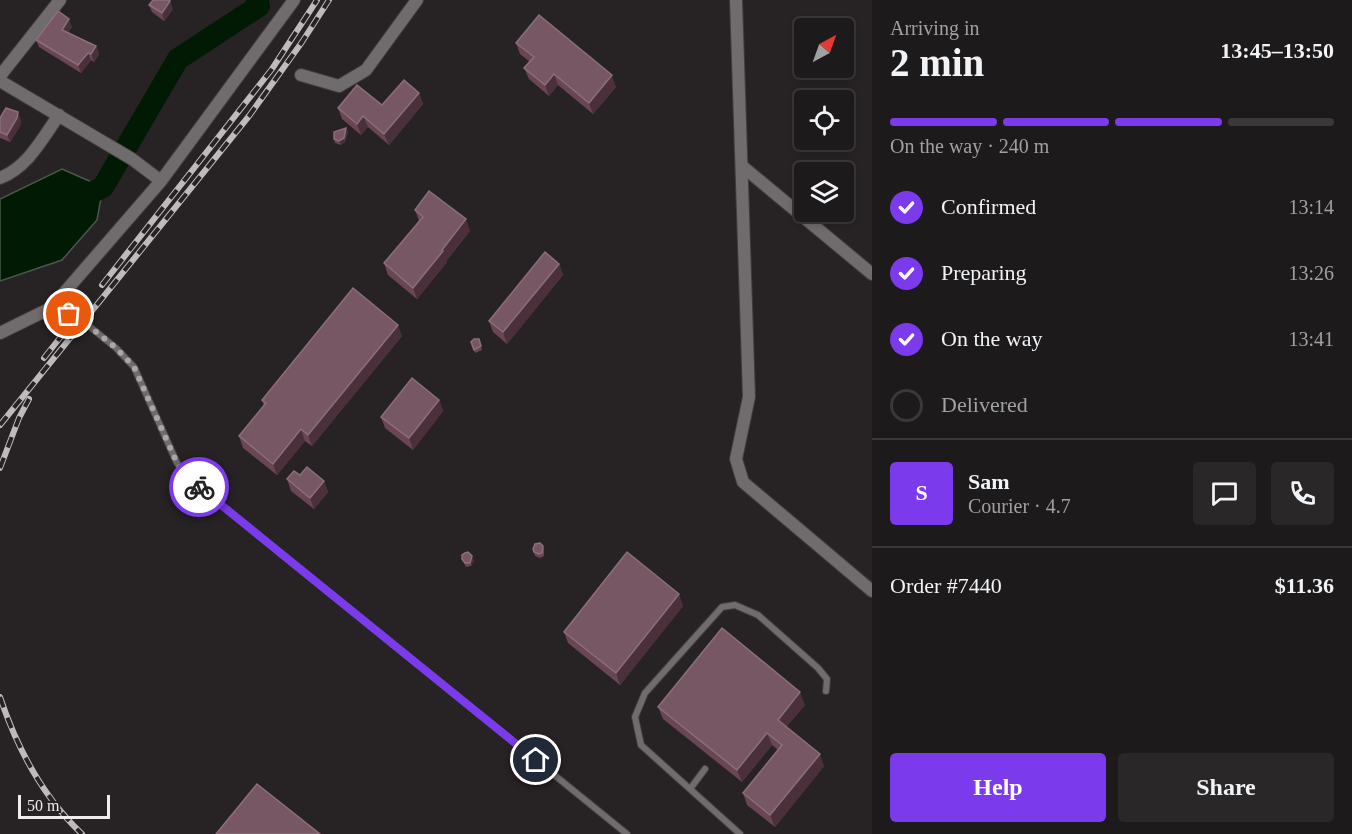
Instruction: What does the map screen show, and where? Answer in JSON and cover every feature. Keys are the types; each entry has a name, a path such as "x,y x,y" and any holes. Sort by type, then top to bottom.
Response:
{"street":[{"path":"60,0 0,79 119,150 161,181"},
{"path":"0,333 51,308 161,181 294,0"},
{"path":"301,75 339,86 366,70 417,0"},
{"path":"736,0 749,397 736,459 743,482 872,591"},
{"path":"0,178 11,174 30,157 59,115"},
{"path":"742,166 872,274"}],"lane":[{"path":"51,308 84,322 116,348 134,367 177,463 188,478 627,834"},
{"path":"740,834 641,745 635,717 645,693 723,607 735,604 758,615 818,668 827,679 826,690"},
{"path":"690,789 705,769"}],"shaded area":[{"path":"62,169 103,187 97,220 62,260 0,281 0,199"}],"building":[{"path":"153,0 170,1 162,13 149,5"},
{"path":"58,11 69,19 62,30 96,46 91,54 88,53 78,65 36,40"},
{"path":"539,15 612,75 589,103 554,74 545,85 524,68 534,57 516,43"},
{"path":"404,80 419,93 384,134 363,116 357,124 338,108 357,85 382,105"},
{"path":"6,108 18,112 7,135 0,132 0,118"},
{"path":"346,128 344,138 339,141 334,139 334,132"},
{"path":"429,191 466,219 413,288 384,263 423,217 415,210"},
{"path":"545,252 559,264 503,332 489,321"},
{"path":"353,288 398,325 308,435 301,429 273,464 239,436 266,403 262,400"},
{"path":"479,339 481,346 474,350 471,342"},
{"path":"412,378 439,400 409,438 381,417"},
{"path":"307,467 324,481 310,498 287,479 294,471 300,475"},
{"path":"540,543 543,546 542,553 539,554 533,549 535,544"},
{"path":"468,552 472,556 470,563 465,563 462,555"},
{"path":"627,552 679,594 616,673 564,632"},
{"path":"722,628 800,692 778,720 820,754 770,815 743,793 782,745 767,733 737,770 658,707"},
{"path":"257,784 320,834 216,834"}],"waterway":[{"path":"77,200 103,187 178,59 259,6 257,0"}],"railway":[{"path":"102,285 272,69 317,0"},
{"path":"0,425 249,116 329,0"},
{"path":"44,358 70,325"},
{"path":"0,468 19,418 29,399"},
{"path":"0,697 14,735 43,788 82,834"}],"way so far":[{"path":"69,314 84,322 116,348 134,367 177,463 182,472 199,487"}],"route":[{"path":"199,487 536,760"}]}
